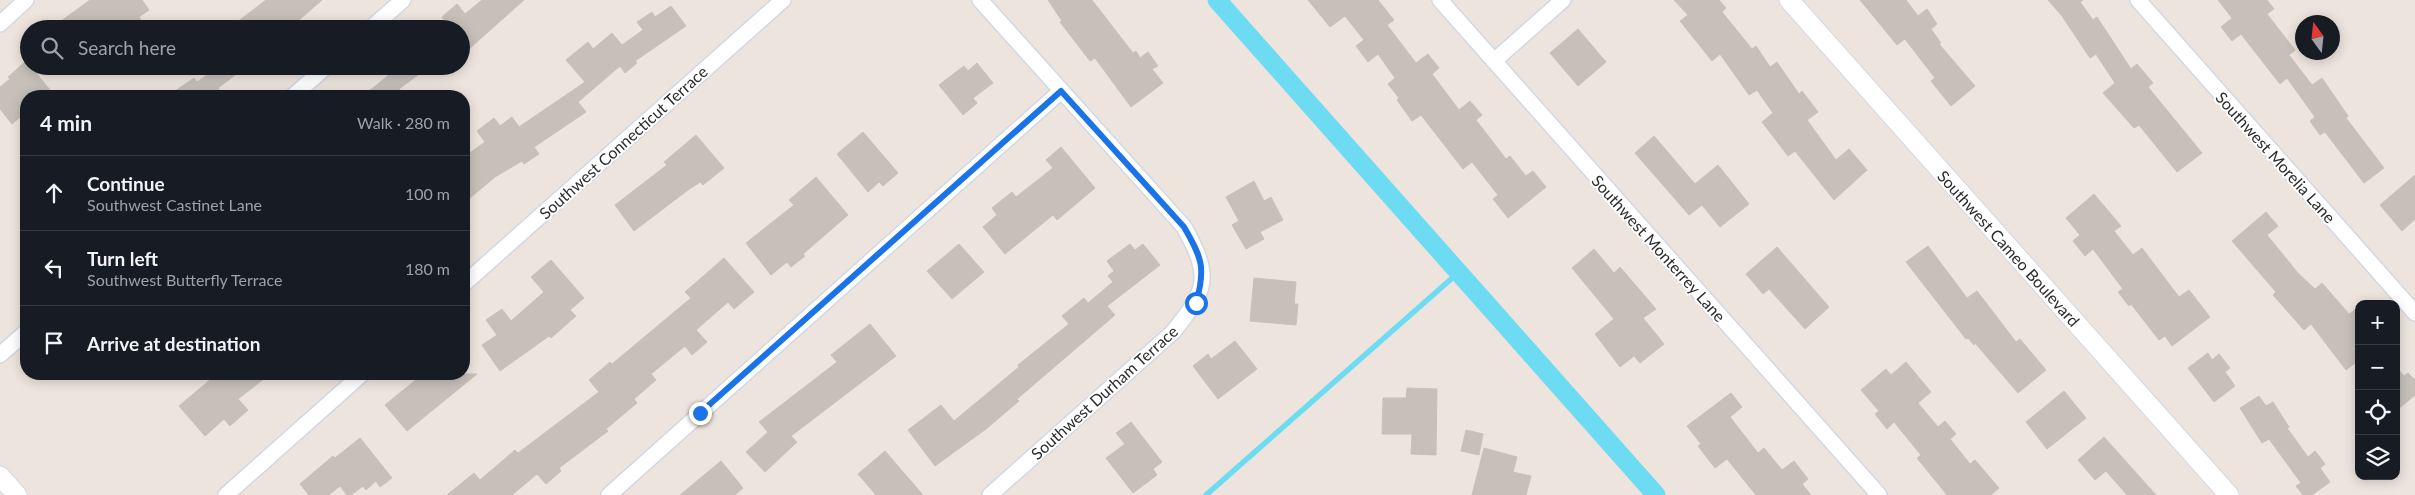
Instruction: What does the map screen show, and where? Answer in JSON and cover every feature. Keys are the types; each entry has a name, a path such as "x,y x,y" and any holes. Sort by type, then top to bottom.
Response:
{"street":[{"path":"0,24 26,0"},
{"path":"380,20 402,0"},
{"name":"Southwest Connecticut Terrace","path":"470,279 783,0"},
{"path":"609,495 1061,91 980,0"},
{"name":"Southwest Monterrey Lane","path":"1440,0 1879,495"},
{"path":"1494,61 1563,0"},
{"name":"Southwest Cameo Boulevard","path":"1789,0 2229,495"},
{"name":"Southwest Morelia Lane","path":"2138,0 2415,313"},
{"path":"300,90 318,75"},
{"name":"Southwest Durham Terrace","path":"990,495 1173,332 1196,303 1203,279 1198,251 1184,227 1061,91"},
{"path":"0,355 20,337"},
{"path":"226,495 355,380"},
{"path":"0,476 17,495"}],"building":[{"path":"90,0 142,0 149,10 139,17 141,20 62,20"},
{"path":"266,0 322,0 299,20 240,20"},
{"path":"482,0 524,0 470,48 470,20 444,20 442,17 457,4 465,14"},
{"path":"1048,0 1092,0 1133,53 1136,51 1140,58 1148,52 1158,66 1152,69 1163,83 1131,107 1095,58 1090,61 1060,22 1062,21"},
{"path":"1308,0 1378,0 1394,20 1387,25 1416,63 1428,54 1439,68 1432,74 1459,110 1470,101 1482,115 1476,120 1506,159 1510,156 1526,176 1533,171 1546,187 1508,218 1493,199 1498,195 1472,162 1463,169 1421,115 1412,121 1397,100 1399,98 1388,84 1395,78 1378,54 1368,62 1356,46 1364,40 1345,16 1330,27"},
{"path":"1674,0 1719,0 1726,8 1722,12 1752,49 1756,46 1770,67 1777,62 1799,94 1802,91 1818,112 1807,120 1836,160 1849,149 1867,170 1834,200 1795,151 1788,156 1762,122 1773,113 1757,90 1749,95 1720,54 1712,61 1680,21 1688,15"},
{"path":"1860,0 1906,0 1918,16 1927,9 1937,24 1931,29 1941,43 1939,44 1975,86 1951,106 1931,81 1935,78 1905,39 1897,45"},
{"path":"2048,0 2083,0 2080,2 2093,20 2097,17 2131,69 2137,64 2153,83 2148,87 2202,153 2177,172 2139,125 2134,128 2103,93 2115,83 2096,54 2090,58 2062,16"},
{"path":"2218,0 2267,0 2274,9 2267,14 2295,50 2289,55 2312,85 2322,78 2348,116 2346,118 2384,168 2364,183 2325,132 2320,135 2310,121 2315,117 2287,78 2280,84 2241,34 2232,41 2221,27 2232,18"},
{"path":"671,6 686,26 635,61 637,63 625,73 620,66 578,102 586,112 534,147 539,154 524,164 522,161 495,177 470,198 470,153 485,142 477,131 494,118 500,126 512,117 519,127 585,82 566,60 588,42 593,49 612,33 622,45 643,30 637,22 652,12 655,17"},
{"path":"1578,29 1606,62 1578,86 1550,53"},
{"path":"977,63 993,83 973,98 977,103 963,115 939,85 964,66 968,71"},
{"path":"20,66 20,75 38,75 50,90 20,90 20,117 12,124 0,109 0,87 10,79 8,77"},
{"path":"207,75 235,75 218,88 220,90 177,90 194,78 197,82"},
{"path":"389,75 418,75 400,90 370,90"},
{"path":"863,132 898,173 883,186 879,182 868,192 837,154"},
{"path":"696,135 724,168 703,185 700,182 688,190 634,231 615,205 667,165 664,162"},
{"path":"1654,136 1695,184 1718,165 1749,204 1720,227 1702,205 1689,215 1635,153"},
{"path":"1061,147 1095,188 1057,220 1053,215 1005,254 983,227 997,215 992,208 1012,192 1016,197 1053,168 1046,160"},
{"path":"2415,175 2415,219 2402,231 2380,205"},
{"path":"816,177 848,215 803,254 805,256 791,267 787,262 771,275 746,243 794,205 789,200"},
{"path":"1254,181 1264,201 1271,197 1283,220 1260,232 1264,239 1246,249 1232,225 1239,221 1226,197"},
{"path":"2094,194 2121,226 2114,231 2133,255 2142,248 2179,297 2189,290 2210,317 2172,346 2165,336 2159,340 2131,304 2129,306 2118,292 2123,289 2093,249 2085,256 2073,241 2080,235 2066,218"},
{"path":"2266,212 2278,226 2267,235 2298,273 2315,289 2322,283 2349,314 2355,310 2355,363 2346,370 2311,324 2304,330 2273,295 2276,292 2232,241"},
{"path":"959,244 984,272 952,299 927,271"},
{"path":"1130,244 1135,250 1143,244 1160,265 1107,306 1115,315 1017,399 1019,401 986,429 935,466 908,430 941,405 954,421 1019,367 1018,365 1069,324 1062,316 1084,298 1088,303 1113,282 1108,276 1114,271 1107,261"},
{"path":"1928,246 1967,298 1977,291 2016,342 2020,339 2046,370 2018,393 1975,343 1974,345 1968,338 1966,339 1906,262"},
{"path":"1777,247 1829,307 1805,329 1769,289 1763,294 1746,274"},
{"path":"1594,249 1614,273 1620,267 1656,309 1643,318 1664,344 1640,363 1634,356 1620,367 1595,334 1614,319 1572,268"},
{"path":"724,258 754,292 734,309 728,302 696,330 707,342 692,355 685,346 651,374 656,380 634,399 637,403 606,429 608,431 559,468 561,471 546,484 537,474 512,495 447,495 474,473 480,480 515,450 518,453 599,392 589,380 610,362 612,364 691,298 685,292"},
{"path":"551,260 584,298 570,310 576,316 551,338 549,336 500,371 482,345 497,335 486,320 502,309 511,321 544,292 531,277"},
{"path":"1254,278 1296,282 1294,304 1298,304 1296,325 1250,321"},
{"path":"870,324 896,356 791,436 797,442 765,472 746,452 768,432 759,422 837,362 831,355"},
{"path":"1235,341 1257,369 1218,399 1193,366 1208,354 1211,359"},
{"path":"2208,353 2212,360 2219,354 2230,368 2225,372 2235,386 2214,402 2188,368"},
{"path":"1906,362 1931,392 1918,403 1938,427 1945,421 1956,434 1950,439 1970,464 1975,460 1999,488 1991,495 1947,495 1917,458 1921,455 1894,422 1887,429 1875,414 1879,411 1861,390 1886,369 1891,375"},
{"path":"2400,372 2404,376 2408,373 2415,380 2415,395 2400,408"},
{"path":"470,374 477,374 470,380"},
{"path":"210,380 262,380 238,399 248,410 230,426 224,419 205,436 179,406"},
{"path":"416,380 470,380 407,431 385,405"},
{"path":"1407,388 1437,389 1436,455 1411,454 1412,434 1382,434 1383,398 1406,398"},
{"path":"2064,391 2086,418 2047,449 2026,422"},
{"path":"1731,393 1742,407 1730,417 1758,453 1764,448 1782,470 1794,461 1808,479 1802,484 1811,495 1756,495 1727,459 1715,468 1698,446 1701,444 1687,426"},
{"path":"2259,396 2266,406 2273,402 2289,427 2287,428 2308,457 2315,451 2325,464 2320,468 2330,482 2312,495 2303,495 2296,486 2301,483 2269,439 2262,443 2240,408"},
{"path":"1131,422 1162,462 1153,469 1157,475 1133,493 1106,458 1125,444 1116,433"},
{"path":"1466,430 1483,434 1479,455 1461,451"},
{"path":"2104,437 2156,495 2127,495 2106,471 2095,480 2078,460"},
{"path":"360,438 392,478 380,487 376,481 366,490 363,486 351,495 347,495 340,486 329,495 309,495 300,484 333,456 335,458"},
{"path":"1484,448 1517,457 1513,472 1531,476 1526,495 1472,495"},
{"path":"885,451 923,495 876,495 858,474"},
{"path":"721,461 743,488 735,495 680,495"}],"waterway":[{"path":"1217,0 1656,495"},
{"path":"1206,495 1459,272"}],"route":[{"path":"700,413 1061,91 1184,227 1198,251 1203,279 1196,303"}]}
